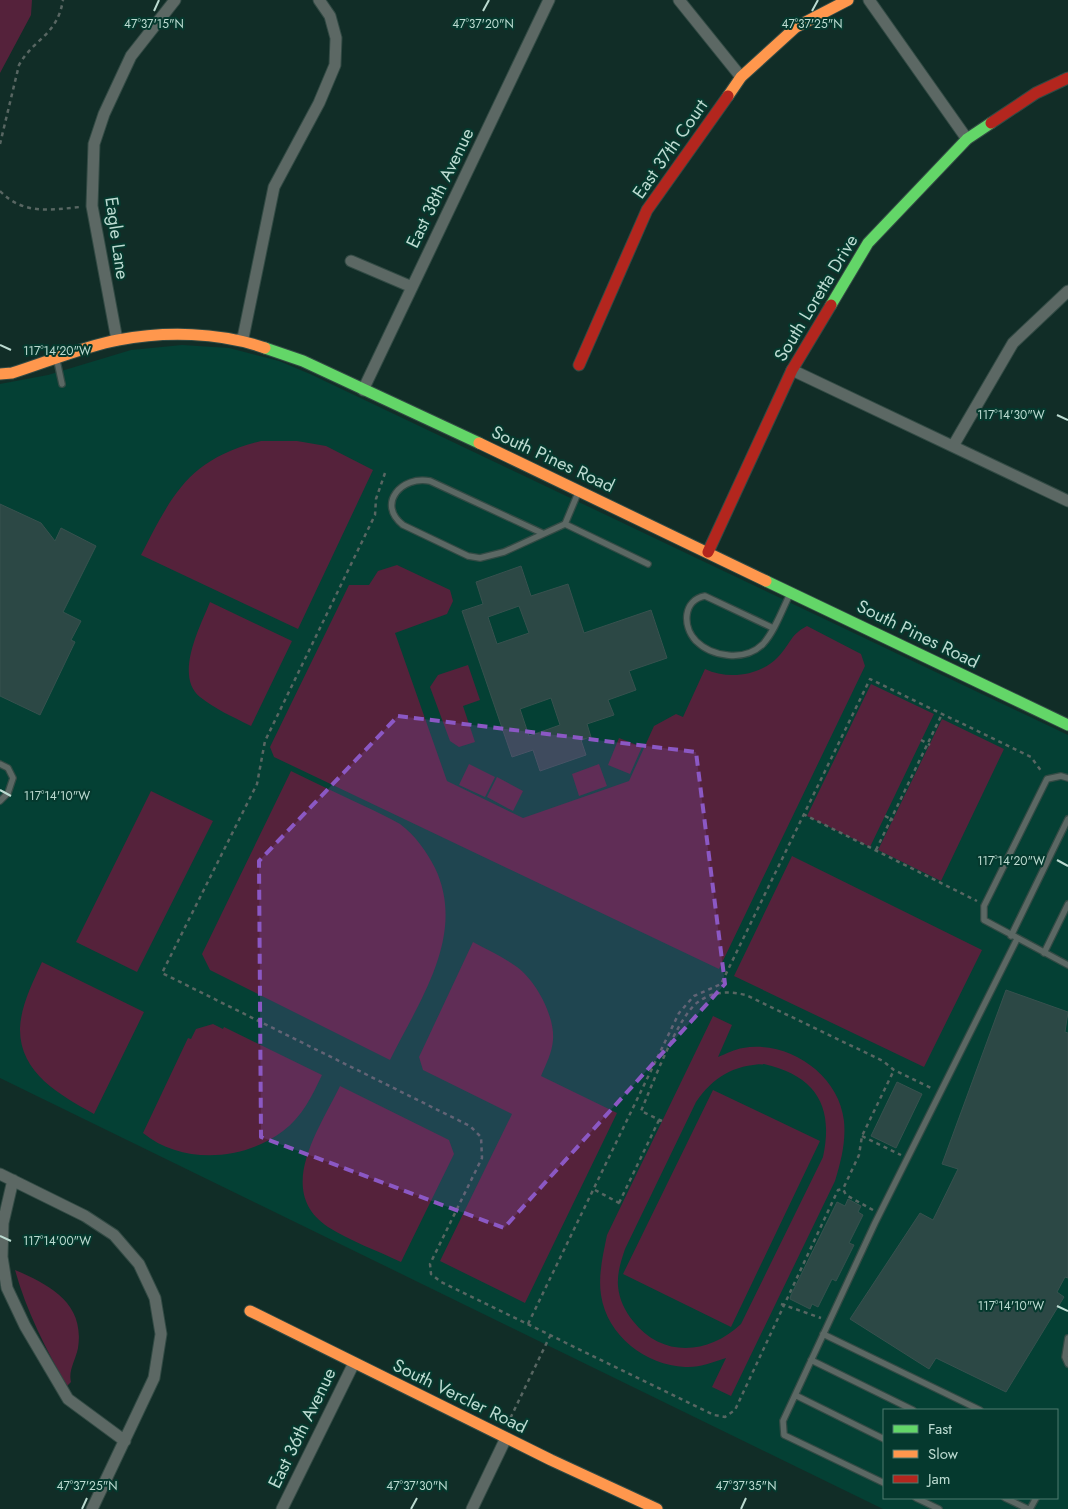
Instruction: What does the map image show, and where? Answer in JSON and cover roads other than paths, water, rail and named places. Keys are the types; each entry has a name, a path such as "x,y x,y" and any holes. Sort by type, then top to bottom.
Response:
{"street":[{"name":"Eagle Lane","path":"117,340 92,206 94,144 118,81 131,56 175,0"},
{"path":"240,338 243,338 274,187 319,103 335,65 336,38 330,16 319,0"},
{"name":"East 38th Avenue","path":"363,390 549,0"},
{"path":"680,0 741,77"},
{"name":"East 37th Court","path":"579,365 647,210 741,77 796,27 848,0"},
{"path":"869,0 967,139"},
{"name":"South Loretta Drive","path":"708,552 792,370 868,243 967,139 1036,93 1068,78"},
{"path":"351,261 412,287"},
{"path":"953,446 1013,343 1068,291"},
{"name":"South Pines Road","path":"0,374 12,373 117,340 180,334 240,338 303,362 363,390 708,552 1068,725"},
{"path":"792,370 1068,501"},
{"path":"0,1174 85,1216 114,1235 139,1264 154,1298 161,1334 154,1378 126,1441 92,1509"},
{"path":"13,1180 2,1222 2,1256 7,1288 25,1326 68,1399 126,1441"},
{"name":"South Vercler Road","path":"250,1311 504,1437 657,1509"},
{"name":"East 36th Avenue","path":"282,1509 354,1363"},
{"path":"472,1509 504,1437"}],"lane":[{"path":"56,359 62,384"},
{"path":"542,533 430,481 421,479 407,482 398,490 392,505 396,517 403,525 474,558 486,557 523,544 542,533 565,524 579,491"},
{"path":"565,524 648,564"},
{"path":"773,628 705,596 691,601 687,616 691,633 702,646 720,654 743,655 763,644 773,628 790,592"},
{"path":"0,764 12,772 13,778 8,793 0,801"},
{"path":"1068,778 1060,776 1048,779 984,906 984,920 1068,965"},
{"path":"883,1482 784,1434 783,1421 907,1157 1014,937 1068,819"},
{"path":"1044,953 1068,904"},
{"path":"823,1334 978,1409"},
{"path":"1068,1338 1065,1357 1068,1364"},
{"path":"811,1360 911,1409"},
{"path":"795,1396 883,1439"},
{"path":"918,1499 939,1509"},
{"path":"1007,1499 1029,1509"}]}
